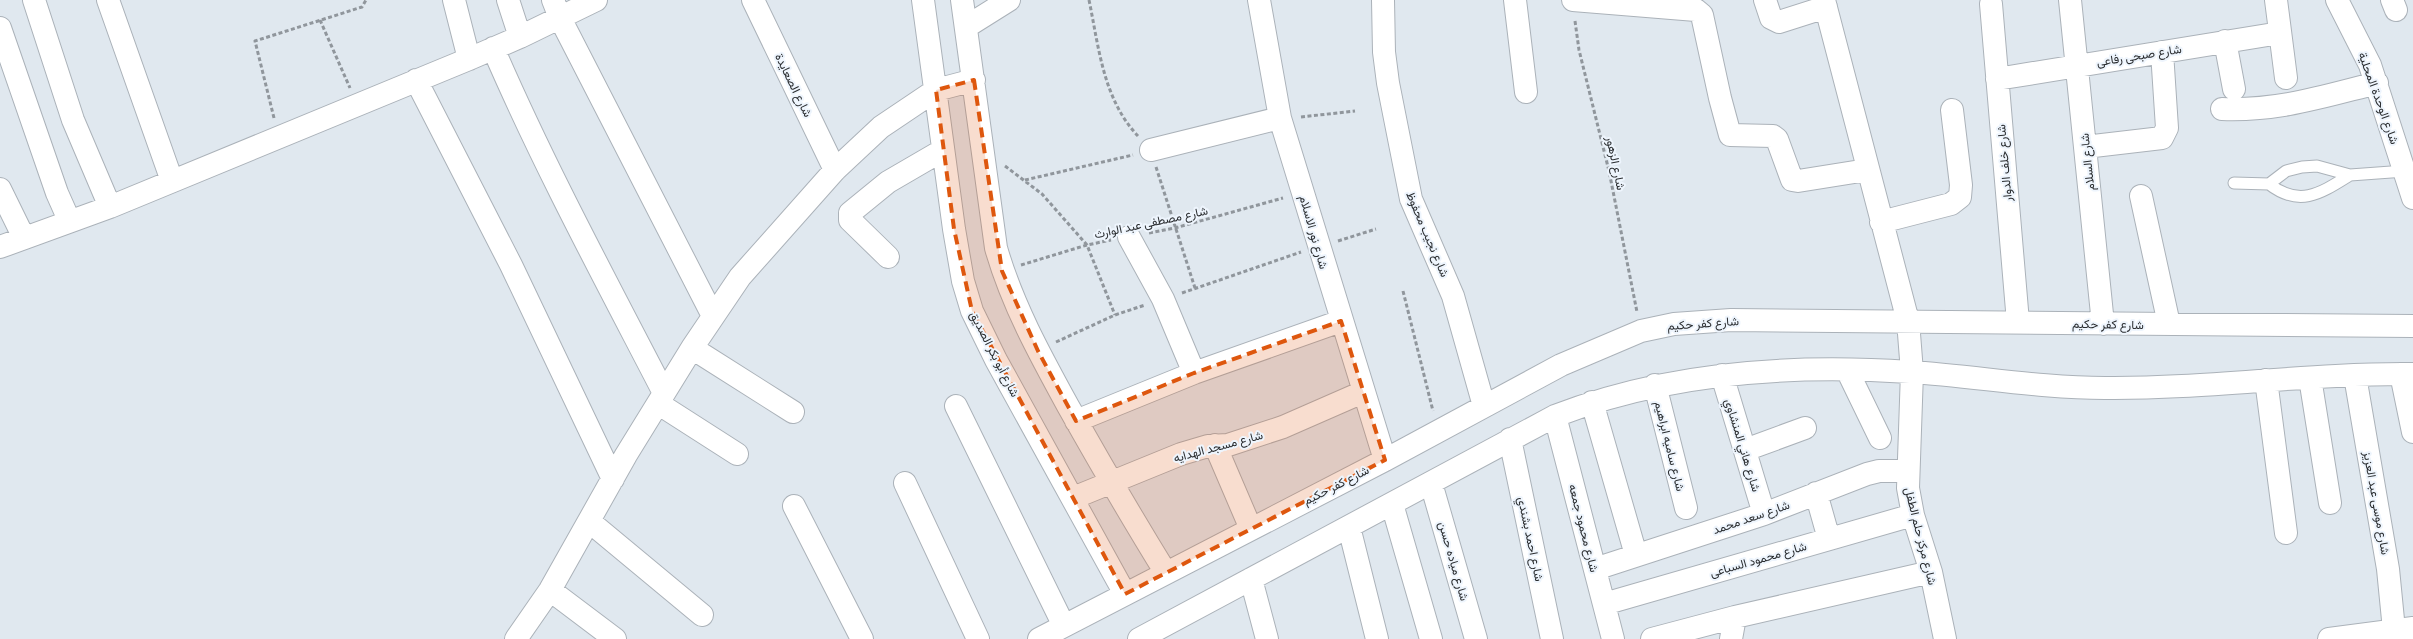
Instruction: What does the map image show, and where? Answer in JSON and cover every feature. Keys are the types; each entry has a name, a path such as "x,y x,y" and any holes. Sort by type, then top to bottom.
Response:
{"street":[{"path":"34,0 73,120 110,207"},
{"path":"108,0 172,181"},
{"path":"454,0 469,59"},
{"path":"508,0 520,37"},
{"path":"0,247 69,220 110,207 469,59 520,37 556,9 596,0"},
{"name":"شارع الصعايدة","path":"752,0 835,170"},
{"name":"شارع أبو بكر الصديق","path":"924,0 943,150 963,281 972,311 996,360 1125,594"},
{"path":"962,0 996,248 1002,271 1038,351 1111,482 1166,573"},
{"path":"966,27 1009,0"},
{"name":"شارع نور الاسلام","path":"1259,0 1280,118 1384,460"},
{"name":"شارع نجيب محفوظ","path":"1383,0 1384,52 1388,83 1408,190 1416,214 1453,296 1484,406"},
{"path":"1515,0 1526,92"},
{"path":"1765,0 1771,18 1779,22 1825,3"},
{"name":"شارع السلام","path":"2070,0 2103,324"},
{"path":"2276,0 2286,78"},
{"name":"شارع الوحدة المحلية","path":"2337,0 2370,64 2413,198"},
{"name":"شارع مركز حلم الطفل","path":"1825,3 1867,170 1908,321 1912,372 1908,488 1913,515 1931,572 1945,639"},
{"name":"شارع خلف الدوار","path":"1991,4 2018,322"},
{"path":"1574,8 1696,10 1702,15 1730,135 1773,136 1777,139 1792,180 1798,181 1867,170"},
{"path":"556,9 713,316"},
{"path":"0,28 57,193 69,220"},
{"name":"شارع صبحى رفاعى","path":"1997,78 2280,33"},
{"path":"2225,42 2234,89"},
{"path":"493,48 530,133 662,398 737,454"},
{"path":"2085,147 2162,138 2165,135 2167,128 2162,52"},
{"path":"416,80 511,265 613,479"},
{"path":"516,639 550,590 613,479 692,348 740,277 835,170 881,127 936,90 974,80"},
{"path":"2222,109 2254,110 2285,107 2376,83"},
{"path":"1881,222 1951,204 1960,197 1962,185 1952,110"},
{"path":"1151,150 1280,118"},
{"path":"888,257 850,220 850,213 888,182 943,150"},
{"path":"0,189 24,238"},
{"path":"2141,196 2169,324"},
{"path":"1129,237 1163,299 1194,373"},
{"path":"1076,420 1194,373 1342,321"},
{"name":"شارع كفر حكيم","path":"1039,639 1384,460 1561,365 1641,331 1698,321 2413,326"},
{"path":"692,348 793,412"},
{"path":"1846,370 1880,438"},
{"path":"1139,639 1432,484 1510,439 1555,416 1592,402 1655,385 1722,375 1846,370 1912,372 2080,388 2145,388 2266,380 2407,374 2413,432"},
{"name":"شارع هاني المنشاوي","path":"1722,375 1764,514"},
{"name":"شارع موسى عبد العزيز","path":"2355,376 2388,569 2404,629"},
{"path":"2310,378 2330,503"},
{"path":"2266,380 2286,533"},
{"name":"شارع ساميه ابراهيم","path":"1655,385 1686,508"},
{"name":"شارع مسجد الهدايه","path":"1072,498 1181,454 1215,444 1228,444 1283,427 1363,392"},
{"path":"1592,402 1636,556"},
{"path":"956,406 1064,626"},
{"name":"شارع محمود جمعه","path":"1555,416 1613,639"},
{"path":"1745,450 1804,428"},
{"name":"شارع احمد بشندي","path":"1510,439 1552,639"},
{"path":"1215,444 1251,529"},
{"name":"شارع سعد محمد","path":"1595,569 1764,514 1867,474 1891,470 1908,471"},
{"path":"905,482 978,639"},
{"name":"شارع مياده حسن","path":"1432,484 1476,639"},
{"path":"1816,494 1829,539"},
{"path":"1392,504 1431,639"},
{"path":"794,506 862,639"},
{"name":"شارع محمود السباعى","path":"1604,604 1913,515"},
{"path":"590,522 702,615"},
{"path":"1349,528 1378,639"},
{"path":"1652,639 1735,617 1931,572"},
{"path":"1251,579 1267,639"},
{"path":"550,590 615,639"},
{"path":"1731,639 1735,617"},
{"path":"2329,639 2404,629"}],"lane":[{"path":"2269,184 2286,171 2302,167 2317,166 2350,175 2405,172"},
{"path":"2234,183 2269,184 2281,194 2297,198 2320,192 2350,175"}],"path":[{"path":"278,137 255,42 362,6 366,0"},
{"path":"1089,0 1111,95 1132,130 1151,150 1195,288"},
{"name":"شارع الزهور","path":"1574,8 1579,50 1607,163 1641,331"},
{"path":"320,20 357,104"},
{"path":"1280,118 1355,111"},
{"path":"982,149 1024,180 1056,208 1087,245 1115,315"},
{"path":"1024,180 1107,162 1151,150"},
{"name":"شارع مصطفى عبد الوارث","path":"1002,271 1087,245 1175,228 1303,193"},
{"path":"1318,248 1376,229"},
{"path":"1403,291 1438,430"}],"highlighted area":[{"path":"974,80 1002,271 1038,351 1076,421 1194,373 1341,321 1385,460 1125,594 972,311 954,229 936,90"}]}
